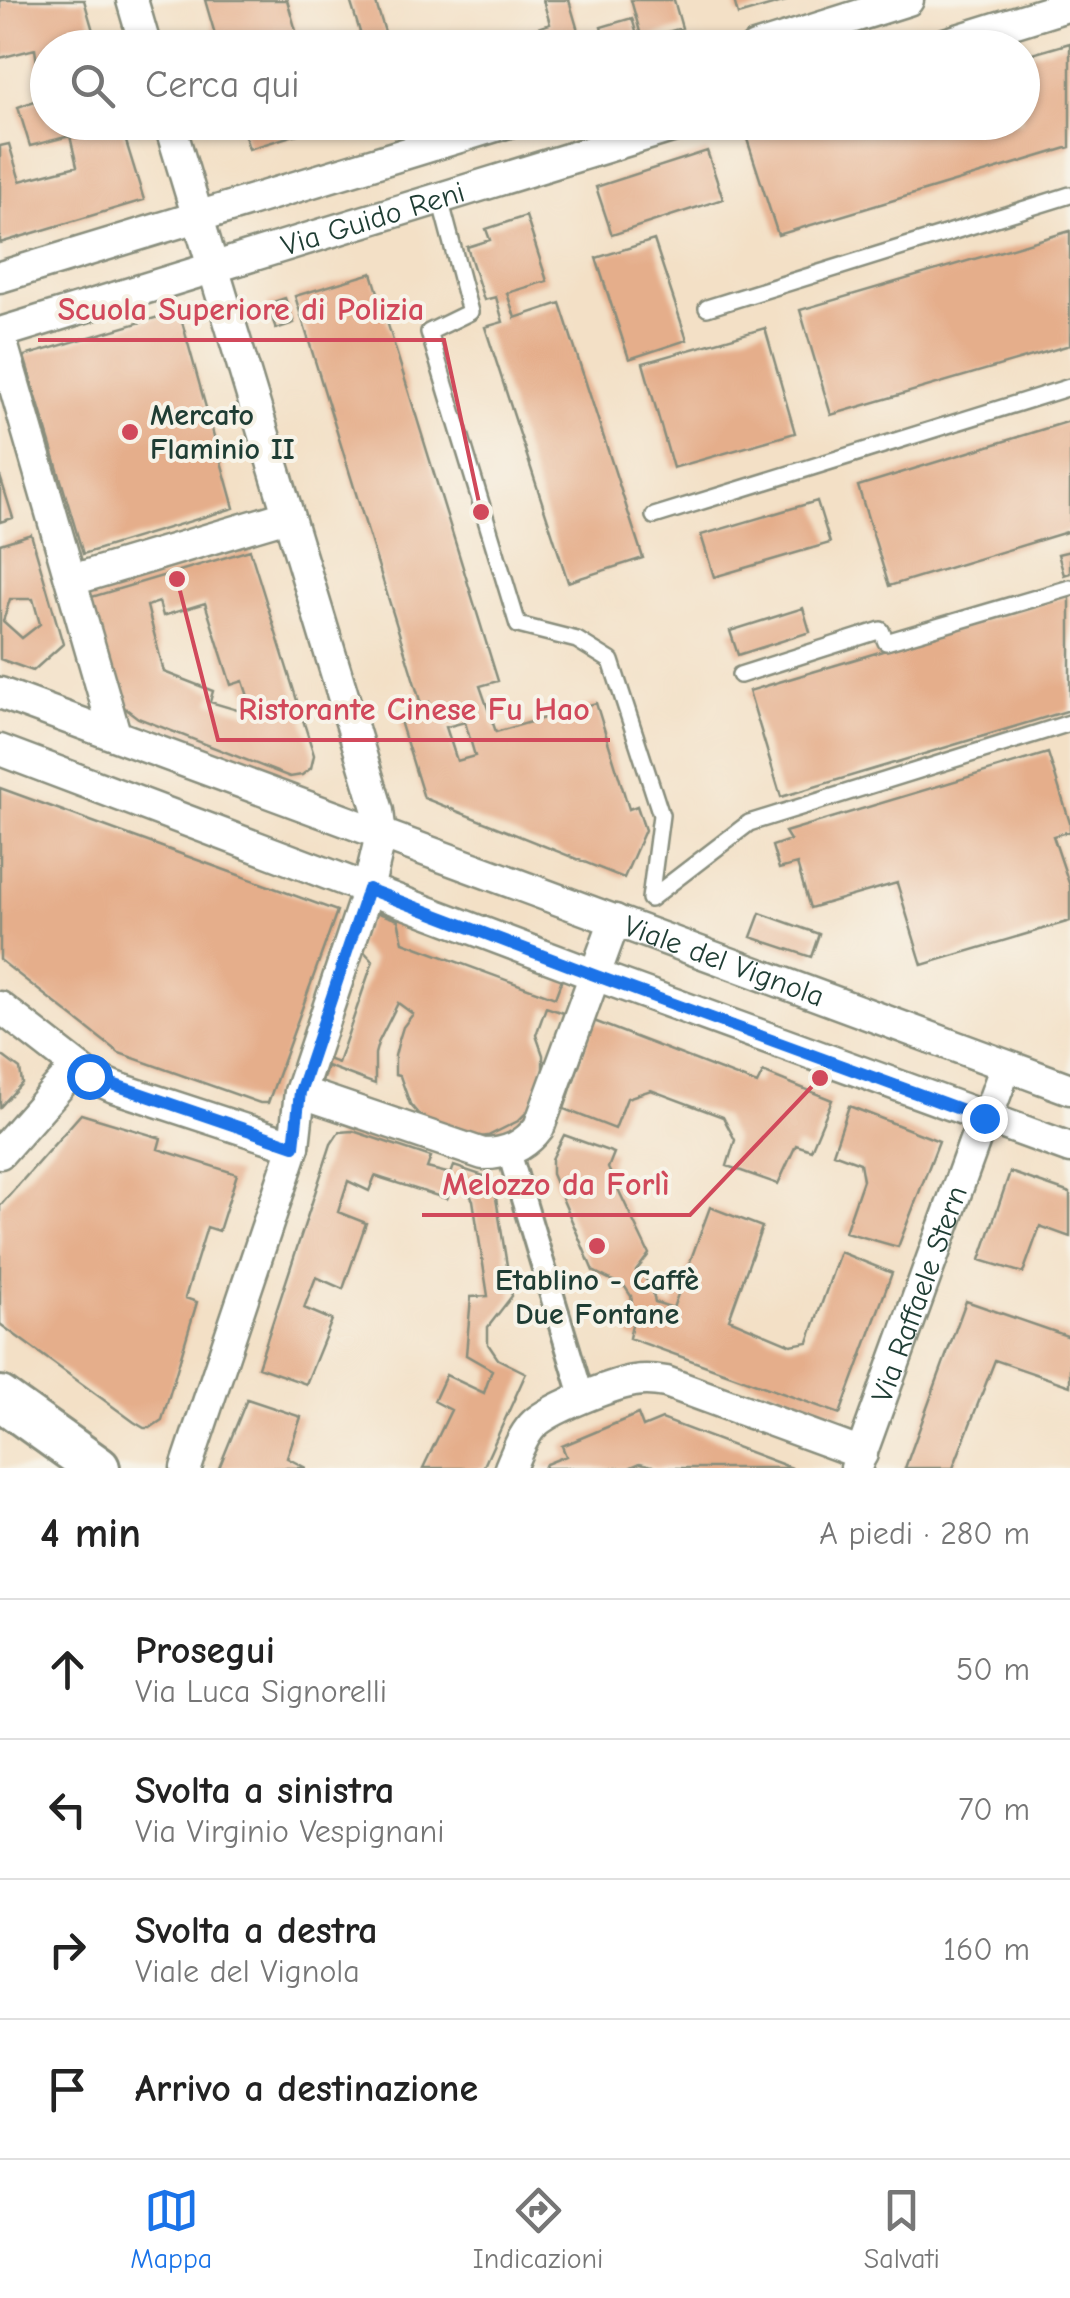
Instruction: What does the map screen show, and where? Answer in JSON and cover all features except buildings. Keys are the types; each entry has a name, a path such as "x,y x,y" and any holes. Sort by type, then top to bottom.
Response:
{"main road":[{"path":"0,1398 98,1468"}],"street":[{"path":"132,0 141,30"},
{"path":"812,30 908,0"},
{"path":"990,30 1070,5"},
{"path":"174,140 378,811 381,835 368,889 300,1092 294,1146 186,1468"},
{"name":"Via Guido Reni","path":"0,277 450,140"},
{"name":"Via Guido Reni","path":"0,334 631,140"},
{"path":"0,334 115,734"},
{"path":"72,580 287,516"},
{"name":"Viale del Vignola","path":"0,693 1070,1089"},
{"name":"Viale del Vignola","path":"0,750 594,975 1070,1148"},
{"path":"300,1092 484,1154 509,1152 539,1128 615,920"},
{"path":"0,1006 89,1076 294,1146"},
{"name":"Via Raffaele Stern","path":"859,1461 1006,1066"},
{"path":"0,1153 76,1067"},
{"path":"509,1152 583,1399"},
{"path":"510,1468 535,1423 583,1399 635,1381 659,1381 859,1461"}],"lane":[{"path":"707,308 1070,195"},
{"path":"440,200 470,312 429,332 518,625 577,640 611,661 661,815 650,899 749,823 1070,723"},
{"path":"654,516 1070,387"},
{"path":"740,675 882,630 886,642 1070,588"}],"place":[{"name":"Mercato Flaminio II","path":"130,432"},
{"name":"Scuola Superiore di Polizia","path":"481,512"},
{"name":"Ristorante Cinese Fu Hao","path":"177,579"},
{"name":"Melozzo da Forlì","path":"820,1078"},
{"name":"Etablino - Caffè Due Fontane","path":"597,1246"}],"route":[{"path":"89,1076 294,1146 300,1092 368,889 984,1118"}]}
